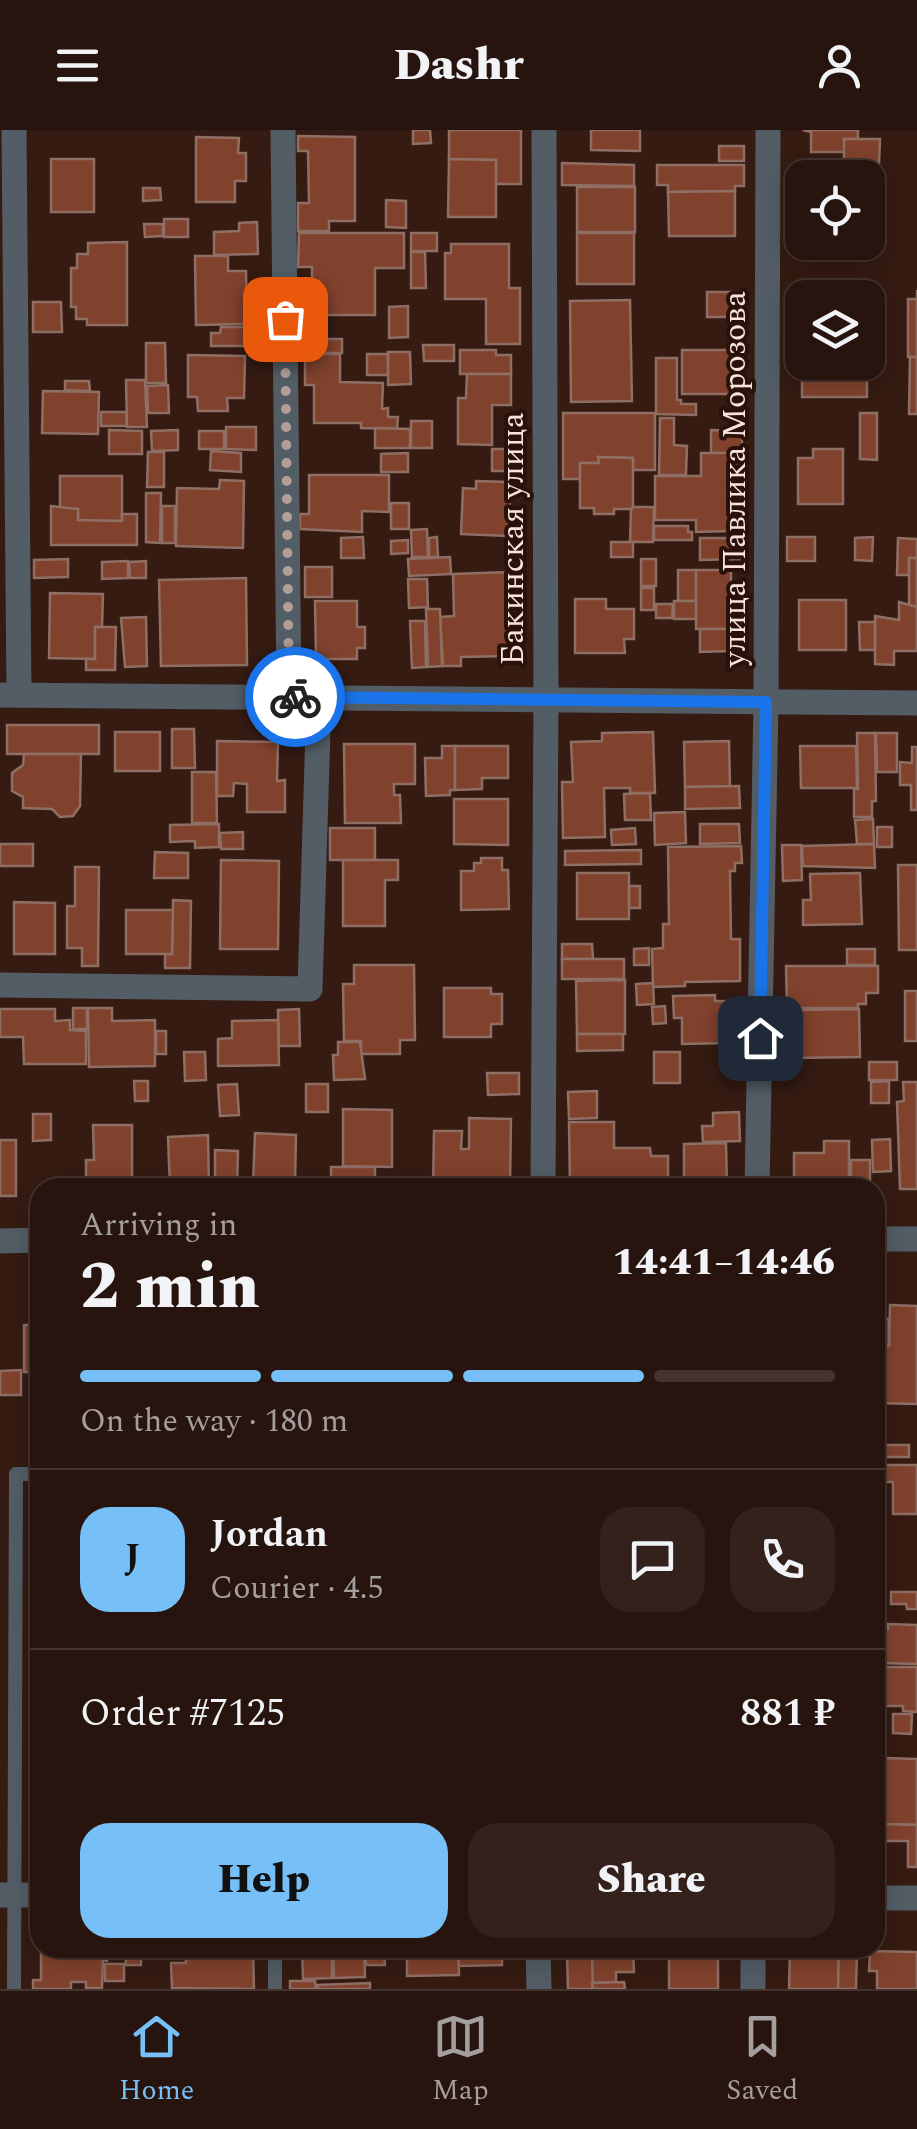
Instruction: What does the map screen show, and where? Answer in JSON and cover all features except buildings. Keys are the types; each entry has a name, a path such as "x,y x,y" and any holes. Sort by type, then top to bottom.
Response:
{"street":[{"path":"14,130 9,695 917,703"},
{"path":"283,130 289,697"},
{"name":"Бакинская улица","path":"543,1178 544,130"},
{"name":"улица Павлика Морозова","path":"757,1178 766,702 768,130"},
{"path":"0,985 310,989 319,698"},
{"path":"885,1238 917,1239"},
{"path":"0,1241 30,1240"},
{"path":"885,1898 917,1898"},
{"path":"538,1958 539,1989"},
{"path":"753,1958 753,1989"}],"lane":[{"path":"14,1989 7,1894 16,1474 30,1474"},
{"path":"275,1958 275,1989"}],"way so far":[{"path":"285,319 289,697 295,697"}],"route":[{"path":"295,697 766,702 760,1038"}]}
